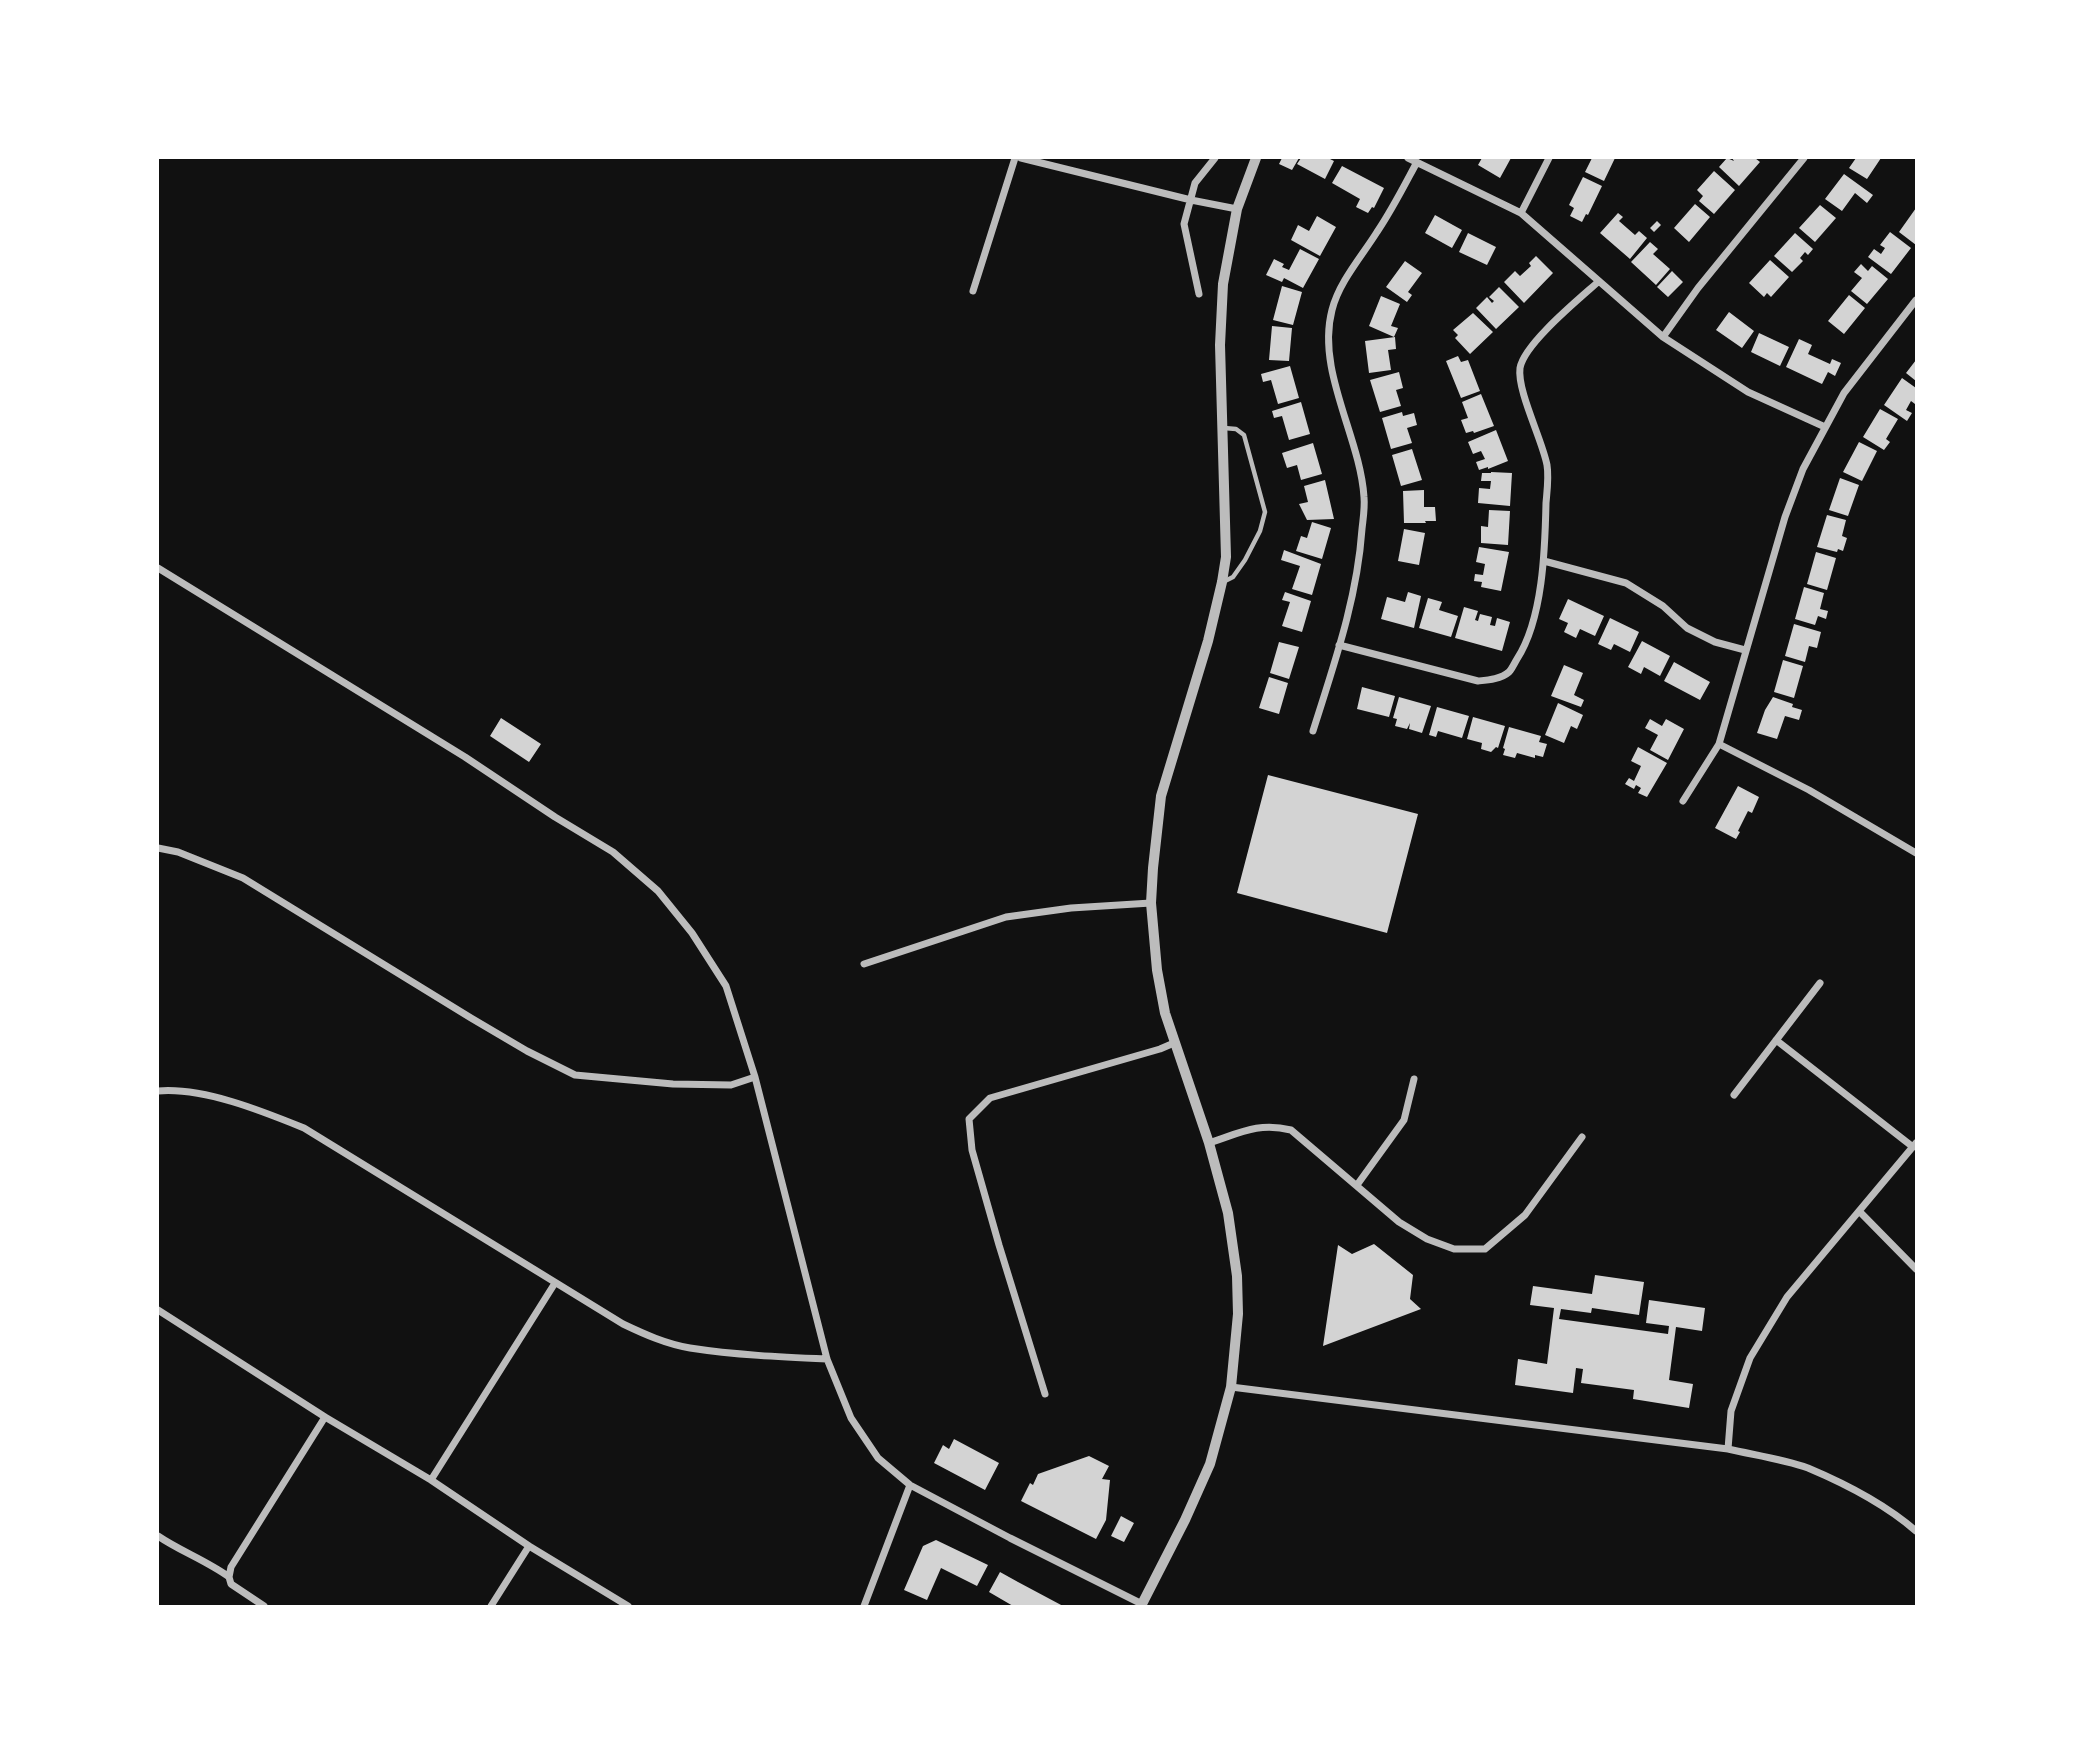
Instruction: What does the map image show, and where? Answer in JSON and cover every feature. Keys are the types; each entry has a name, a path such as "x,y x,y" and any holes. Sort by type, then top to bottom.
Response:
{"street":[{"path":"973,291 1015,158"},
{"path":"1021,158 1237,209"},
{"path":"1199,294 1184,224 1195,183 1215,158"},
{"path":"158,568 613,852 658,891 692,933 726,986 755,1077 827,1360 850,1418 878,1458 909,1485 1141,1605 1185,1520 1210,1464 1231,1387 1238,1314 1237,1276 1228,1213 1209,1143 1165,1013 1157,970 1151,903 1161,796 1208,641 1226,557 1220,345 1223,284 1237,209 1256,158"},
{"path":"1408,158 1521,213 1663,337 1748,392 1825,427"},
{"path":"1521,213 1549,158"},
{"path":"1663,337 1698,288 1804,158"},
{"path":"1313,731 1349,618 1360,553 1364,498 1357,456 1338,392 1328,344 1332,309 1344,282 1379,229 1417,162"},
{"path":"1339,645 1478,681 1493,679 1509,672 1523,650 1533,622 1544,561 1547,468 1524,394 1520,369 1528,351 1551,325 1598,282"},
{"path":"1683,801 1718,744 1803,469 1844,393 1916,300"},
{"path":"1544,561 1626,583 1662,606 1687,628 1714,642 1745,650"},
{"path":"1718,744 1809,790 1916,853"},
{"path":"158,848 178,852 243,878 482,1025 527,1051 576,1074 673,1084 731,1086 755,1077"},
{"path":"864,964 1006,917 1071,908 1151,903"},
{"path":"1734,1095 1820,983"},
{"path":"1728,1448 1731,1411 1750,1359 1787,1297 1915,1145 1776,1040"},
{"path":"1045,1394 975,1161 969,1119 990,1098 1160,1049 1174,1042"},
{"path":"1357,1185 1404,1120 1414,1079"},
{"path":"158,1091 170,1090 217,1098 262,1111 304,1128 622,1324 652,1337 688,1348 827,1360"},
{"path":"1209,1143 1258,1127 1272,1125 1291,1130 1399,1222 1427,1239 1454,1249 1485,1249 1525,1215 1582,1137"},
{"path":"1860,1212 1916,1269"},
{"path":"431,1480 555,1283"},
{"path":"158,1310 628,1606"},
{"path":"1231,1387 1728,1448 1806,1468 1866,1496 1902,1518 1916,1531"},
{"path":"264,1606 231,1584 231,1567 325,1417"},
{"path":"864,1606 909,1485"},
{"path":"158,1536 229,1577"},
{"path":"491,1606 529,1546"}],"lane":[{"path":"1222,582 1233,577 1245,560 1260,531 1265,512 1244,436 1236,429 1223,428"}],"building":[{"path":"1282,158 1299,158 1292,170 1279,164"},
{"path":"1301,158 1328,158 1334,161 1325,179 1297,164"},
{"path":"1482,158 1511,158 1500,178 1478,165"},
{"path":"1592,158 1615,158 1604,181 1585,172"},
{"path":"1727,158 1734,161 1732,158 1755,158 1760,162 1739,186 1719,167"},
{"path":"1856,158 1881,158 1867,179 1849,168"},
{"path":"1342,166 1384,188 1374,208 1368,213 1356,207 1360,199 1332,183"},
{"path":"1714,171 1735,190 1714,214 1699,201 1703,196 1697,190"},
{"path":"1844,174 1873,195 1867,203 1855,193 1842,211 1825,199"},
{"path":"1583,177 1602,186 1582,222 1570,216 1574,208 1569,205"},
{"path":"1695,204 1710,217 1689,242 1674,228"},
{"path":"1820,205 1836,218 1815,242 1799,228"},
{"path":"1916,208 1916,245 1899,232"},
{"path":"1618,213 1623,217 1619,221 1635,235 1639,231 1647,238 1630,259 1600,233"},
{"path":"1435,215 1462,230 1452,248 1425,233"},
{"path":"1317,216 1336,227 1320,256 1291,240 1298,225 1309,231"},
{"path":"1657,221 1661,225 1654,232 1650,228"},
{"path":"1890,232 1911,248 1891,274 1868,257 1874,249 1881,254 1885,248 1880,245"},
{"path":"1468,233 1496,247 1487,265 1459,252"},
{"path":"1795,233 1813,249 1808,255 1805,252 1800,258 1803,261 1792,272 1774,256"},
{"path":"1650,242 1658,249 1653,254 1670,269 1656,285 1631,262"},
{"path":"1300,249 1319,259 1303,288 1284,278 1282,282 1266,275 1274,259 1289,270"},
{"path":"1536,256 1553,273 1524,303 1504,282 1515,271 1520,276 1531,266 1529,263"},
{"path":"1770,260 1789,277 1771,297 1767,293 1764,297 1749,283"},
{"path":"1405,261 1422,273 1408,292 1412,295 1407,302 1386,287"},
{"path":"1861,264 1868,271 1872,266 1888,279 1867,304 1851,291 1862,278 1854,272"},
{"path":"1672,271 1683,282 1668,297 1657,287"},
{"path":"1282,286 1302,292 1293,325 1273,320"},
{"path":"1499,287 1519,307 1496,329 1476,308 1487,297 1492,303 1494,301 1489,297"},
{"path":"1849,295 1865,308 1844,334 1828,321"},
{"path":"1381,296 1400,304 1391,326 1398,328 1394,337 1369,326"},
{"path":"1729,312 1754,331 1742,348 1716,330"},
{"path":"1473,313 1493,332 1470,354 1455,338 1458,335 1453,330"},
{"path":"1272,326 1292,328 1289,361 1269,360"},
{"path":"1759,333 1789,347 1780,366 1751,352"},
{"path":"1395,337 1396,349 1388,350 1391,370 1369,373 1365,341"},
{"path":"1799,339 1812,345 1808,354 1830,364 1832,359 1841,363 1835,376 1828,372 1822,384 1786,367"},
{"path":"1458,356 1461,362 1468,360 1480,391 1461,398 1446,361"},
{"path":"1916,360 1916,381 1906,373"},
{"path":"1290,366 1299,398 1278,404 1271,380 1263,382 1261,374"},
{"path":"1399,372 1403,388 1396,390 1401,406 1380,412 1370,380"},
{"path":"1902,378 1916,388 1915,404 1911,401 1906,410 1912,413 1907,421 1884,405"},
{"path":"1481,394 1494,426 1466,433 1461,420 1468,418 1462,402"},
{"path":"1301,402 1310,434 1289,440 1282,416 1274,418 1272,411"},
{"path":"1880,409 1898,419 1886,439 1890,442 1884,450 1863,437"},
{"path":"1402,412 1403,416 1414,413 1417,425 1407,428 1412,443 1391,449 1382,418"},
{"path":"1496,430 1508,461 1479,470 1476,462 1485,459 1481,451 1473,454 1468,442"},
{"path":"1859,442 1877,451 1862,481 1843,472"},
{"path":"1313,443 1322,474 1301,480 1297,465 1287,468 1282,453"},
{"path":"1412,449 1422,480 1401,486 1392,455"},
{"path":"1482,473 1512,473 1510,506 1478,503 1479,488 1490,489 1491,481 1481,481"},
{"path":"1840,478 1859,485 1848,516 1829,510"},
{"path":"1325,480 1334,519 1307,520 1299,504 1308,502 1304,486"},
{"path":"1424,490 1424,507 1435,507 1436,521 1404,523 1403,491"},
{"path":"1489,510 1510,511 1508,545 1481,543 1481,526 1488,527"},
{"path":"1827,515 1846,520 1842,536 1847,538 1843,551 1817,547"},
{"path":"1312,522 1331,528 1322,559 1296,551 1301,536 1307,538"},
{"path":"1404,529 1425,533 1419,565 1398,561"},
{"path":"1479,547 1509,552 1501,591 1481,587 1482,582 1474,581 1475,574 1483,575 1485,564 1476,562"},
{"path":"1284,550 1321,564 1312,595 1292,589 1300,566 1281,560"},
{"path":"1816,552 1836,558 1827,590 1807,584"},
{"path":"1804,587 1824,593 1820,609 1828,611 1826,619 1818,616 1815,625 1795,619"},
{"path":"1285,592 1311,601 1302,632 1282,626 1290,602 1282,600"},
{"path":"1408,592 1421,596 1414,628 1381,619 1387,597 1405,602"},
{"path":"1428,598 1442,602 1439,610 1458,616 1451,637 1419,628"},
{"path":"1568,599 1604,616 1595,636 1580,629 1576,638 1564,632 1568,623 1559,619"},
{"path":"1464,607 1478,611 1475,620 1478,621 1480,614 1492,617 1490,625 1495,626 1497,618 1510,622 1502,651 1455,638"},
{"path":"1610,618 1639,632 1630,652 1614,644 1611,650 1598,644"},
{"path":"1794,624 1821,632 1817,648 1809,646 1805,662 1785,656"},
{"path":"1642,641 1670,656 1660,676 1644,667 1641,674 1628,667"},
{"path":"1279,642 1299,647 1289,679 1270,673"},
{"path":"1783,660 1803,666 1794,698 1774,692"},
{"path":"1674,662 1710,682 1700,700 1664,681"},
{"path":"1564,665 1583,673 1574,695 1584,700 1581,707 1551,696"},
{"path":"1269,677 1288,683 1279,714 1259,708"},
{"path":"1362,687 1395,696 1389,717 1357,709"},
{"path":"1399,697 1431,706 1422,733 1409,729 1410,723 1407,729 1395,726 1397,719 1393,718"},
{"path":"1773,697 1802,710 1799,720 1785,716 1777,739 1757,733"},
{"path":"1558,703 1583,715 1577,729 1571,726 1564,743 1545,735"},
{"path":"1437,707 1469,716 1462,738 1438,731 1436,737 1429,735"},
{"path":"1473,717 1505,726 1498,748 1491,752 1481,749 1482,743 1467,739"},
{"path":"501,718 541,744 529,762 490,736"},
{"path":"1650,719 1662,726 1666,719 1684,729 1668,760 1650,750 1658,735 1645,728"},
{"path":"1509,727 1541,736 1539,742 1547,744 1543,757 1535,755 1535,758 1517,753 1515,758 1503,755"},
{"path":"1638,747 1667,763 1647,797 1638,793 1641,788 1636,785 1634,789 1625,784 1629,778 1634,781 1641,766 1631,761"},
{"path":"1268,775 1418,814 1387,933 1237,893"},
{"path":"1738,786 1759,797 1752,813 1748,811 1736,839 1715,828"},
{"path":"1374,1244 1413,1275 1410,1299 1421,1309 1323,1346 1338,1245 1352,1254"},
{"path":"1595,1275 1644,1282 1639,1315 1592,1308 1591,1313 1561,1309 1559,1319 1668,1334 1669,1326 1646,1323 1649,1300 1705,1308 1702,1331 1676,1327 1669,1380 1693,1384 1689,1408 1633,1399 1634,1390 1581,1383 1583,1369 1576,1368 1573,1393 1515,1385 1518,1359 1547,1364 1554,1308 1530,1305 1533,1286 1592,1294"},
{"path":"954,1439 999,1463 985,1490 934,1463 943,1445 949,1449"},
{"path":"1089,1456 1109,1466 1102,1479 1110,1480 1106,1520 1096,1539 1021,1501 1038,1474"},
{"path":"1121,1516 1134,1523 1124,1542 1111,1536"},
{"path":"936,1540 988,1565 977,1586 941,1568 927,1600 904,1590 923,1546"},
{"path":"1000,1572 1063,1606 1013,1606 989,1592"}]}
